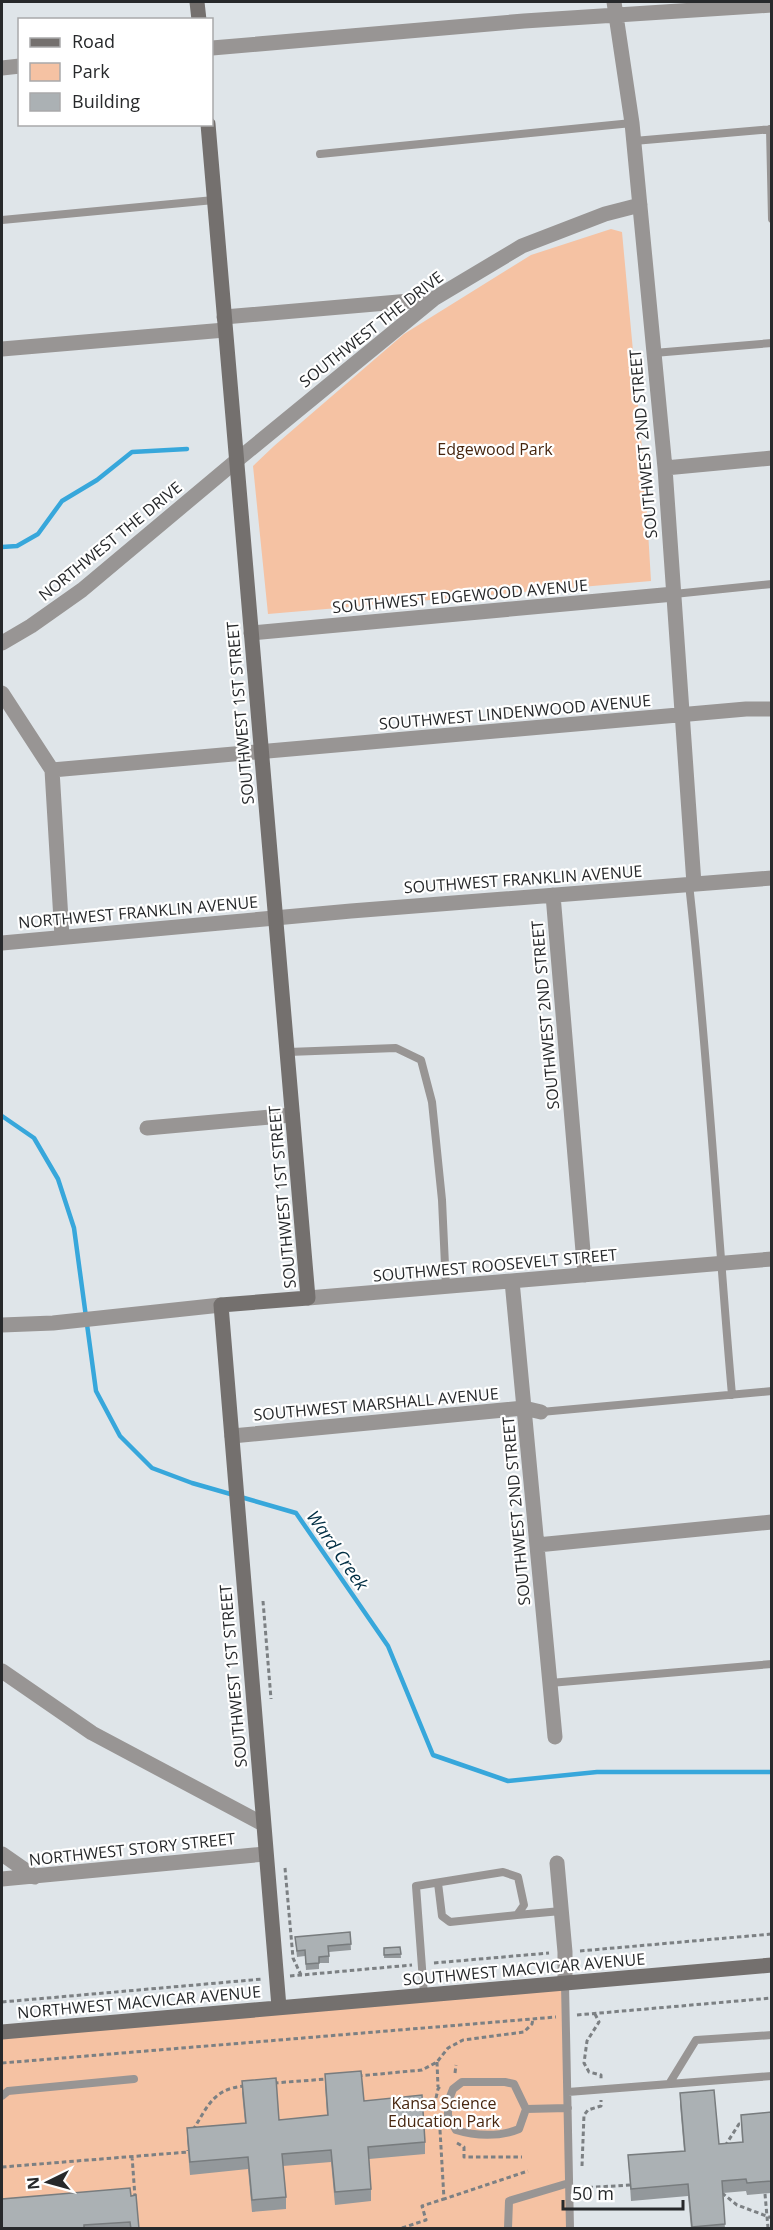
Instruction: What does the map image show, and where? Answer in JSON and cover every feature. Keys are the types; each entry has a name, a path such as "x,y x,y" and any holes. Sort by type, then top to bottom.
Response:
{"street":[{"path":"197,2 199,18"},
{"path":"213,48 524,21 614,9 771,5"},
{"name":"SOUTHWEST 2ND STREET","path":"614,9 632,123 665,468 692,884"},
{"path":"2,68 18,66"},
{"name":"SOUTHWEST 1ST STREET","path":"208,126 308,1298"},
{"name":"SOUTHWEST THE DRIVE","path":"236,461 435,298 522,246 605,214 640,205"},
{"path":"2,350 435,298"},
{"path":"665,468 771,458"},
{"name":"NORTHWEST THE DRIVE","path":"2,643 31,626 82,590 236,461"},
{"name":"SOUTHWEST EDGEWOOD AVENUE","path":"250,633 674,594"},
{"path":"2,693 51,770 62,938"},
{"name":"SOUTHWEST LINDENWOOD AVENUE","path":"51,770 746,709 771,709"},
{"name":"SOUTHWEST FRANKLIN AVENUE","path":"277,918 771,878"},
{"name":"SOUTHWEST 2ND STREET","path":"553,895 585,1275"},
{"name":"NORTHWEST FRANKLIN AVENUE","path":"2,943 277,918"},
{"path":"147,1128 292,1115"},
{"name":"SOUTHWEST ROOSEVELT STREET","path":"220,1305 771,1259"},
{"name":"SOUTHWEST 2ND STREET","path":"512,1281 555,1737"},
{"path":"2,1325 53,1323 220,1305"},
{"name":"SOUTHWEST 1ST STREET","path":"220,1305 279,2007"},
{"name":"SOUTHWEST MARSHALL AVENUE","path":"232,1436 524,1408 542,1412"},
{"path":"537,1545 771,1522"},
{"path":"2,1671 92,1733 263,1824"},
{"path":"2,1854 35,1877"},
{"name":"NORTHWEST STORY STREET","path":"2,1879 265,1854"},
{"path":"557,1863 565,1952 565,1984"},
{"name":"SOUTHWEST MACVICAR AVENUE","path":"279,2007 771,1965"},
{"name":"NORTHWEST MACVICAR AVENUE","path":"2,2032 279,2007"}],"lane":[{"path":"320,154 632,123"},
{"path":"634,141 771,129 771,219"},
{"path":"2,220 214,200"},
{"path":"654,353 771,343"},
{"path":"674,594 771,585"},
{"path":"692,884 711,1102 732,1395"},
{"path":"288,1052 396,1048 421,1060 432,1102 442,1200 446,1287"},
{"path":"542,1412 771,1391"},
{"path":"550,1683 771,1664"},
{"path":"424,1995 416,1886 503,1872 518,1877 524,1905 517,1915"},
{"path":"438,1882 442,1916 450,1922 561,1911"},
{"path":"565,1984 570,2229"},
{"path":"669,2084 696,2040 771,2035"},
{"path":"568,2092 771,2076"},
{"path":"2,2096 8,2091 134,2079"},
{"path":"462,2082 514,2084 526,2109 519,2129 508,2134 469,2134 456,2130 448,2116 448,2102 453,2089 462,2082"},
{"path":"526,2109 568,2108"},
{"path":"508,2229 509,2201 569,2183"}],"path":[{"path":"2,2002 771,1934"},
{"path":"2,2063 771,1998"},
{"path":"581,2167 584,2115 588,2110 601,2106 601,2075 590,2072 584,2062 587,2042 598,2022 595,2014"},
{"path":"351,2077 422,2070 437,2062 448,2048 464,2040 524,2032 532,2024 533,2019"},
{"path":"437,2062 438,2089"},
{"path":"269,2084 328,2079"},
{"path":"193,2131 214,2097 222,2090 246,2086"},
{"path":"724,2148 739,2124 750,2124"},
{"path":"440,2130 444,2199"},
{"path":"2,2167 188,2152 188,2146"},
{"path":"132,2156 135,2198"},
{"path":"402,2229 426,2220 422,2206 528,2171"},
{"path":"578,2188 630,2185"},
{"path":"722,2193 737,2205 769,2214 771,2218"},
{"path":"765,2194 769,2214 768,2229"}],"green space":[{"name":"Edgewood Park","path":"611,229 622,232 645,481 651,581 268,614 253,466 404,334 531,255"},
{"name":"Kansa Science Education Park","path":"565,1984 570,2228 2,2228 2,2034"}],"building":[{"path":"350,1932 351,1944 328,1946 329,1956 319,1957 319,1963 306,1964 305,1950 297,1951 295,1937"},
{"path":"400,1947 401,1954 384,1955 384,1948"},
{"path":"361,2071 364,2101 422,2095 425,2142 368,2147 371,2189 335,2192 331,2150 282,2154 286,2197 252,2200 248,2157 190,2162 187,2128 246,2123 242,2081 276,2078 279,2120 328,2115 325,2074"},
{"path":"714,2090 719,2144 743,2142 741,2115 771,2112 771,2181 747,2183 746,2179 722,2181 725,2224 692,2227 688,2184 631,2189 628,2155 685,2151 680,2093"},
{"path":"130,2188 131,2196 136,2195 139,2229 131,2229 130,2222 84,2225 84,2229 2,2229 2,2199"}],"waterway":[{"path":"2,547 17,546 38,534 62,501 97,480 132,452 187,449"},
{"name":"Ward Creek","path":"2,1116 34,1138 58,1179 74,1228 96,1391 120,1436 152,1468 192,1483 296,1513 388,1646 433,1755 508,1781 597,1772 772,1772"}]}
